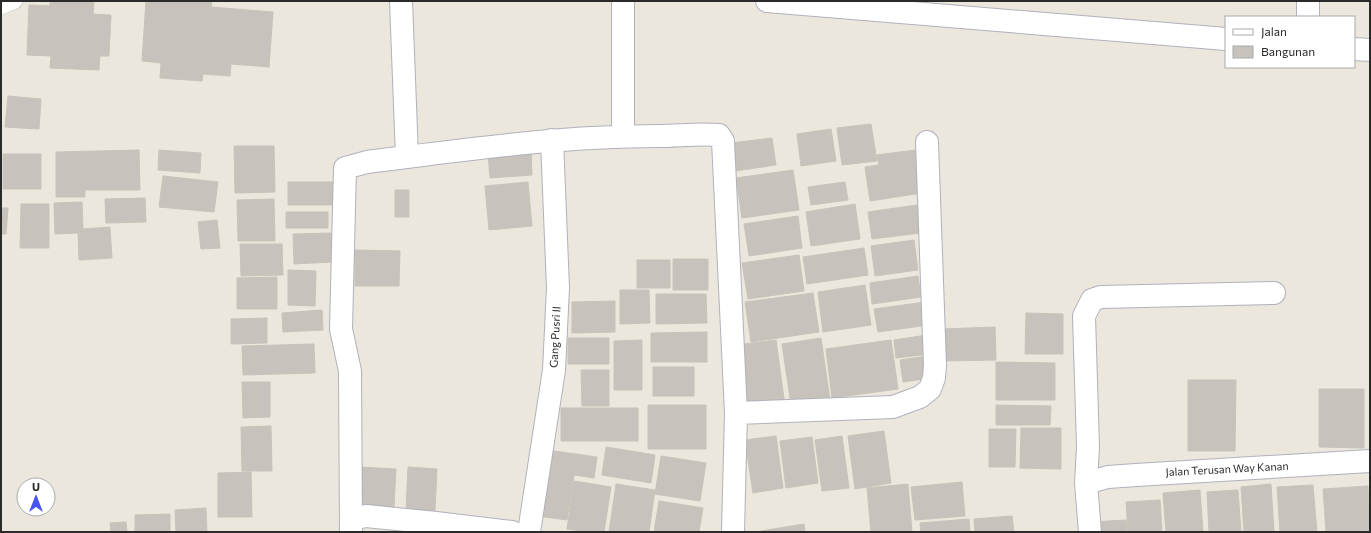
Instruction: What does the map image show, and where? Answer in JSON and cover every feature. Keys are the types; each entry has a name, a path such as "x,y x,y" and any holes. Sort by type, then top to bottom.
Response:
{"street":[{"path":"401,1 407,157"},
{"path":"623,1 623,136"},
{"path":"767,1 1225,39"},
{"path":"1308,1 1308,16"},
{"path":"1355,49 1370,50"},
{"path":"351,529 350,371 341,329 345,168 367,162 552,140 623,136 682,136 709,134 719,135 724,141 736,413 733,532"},
{"name":"Gang Pusri II","path":"529,532 554,370 558,288 552,140"},
{"path":"736,413 892,407 920,397 930,389 934,378 935,365 927,142"},
{"path":"1090,532 1086,484 1088,447 1084,316 1092,300 1101,297 1274,293"},
{"name":"Jalan Terusan Way Kanan","path":"1086,484 1108,477 1129,475 1370,461"},
{"path":"351,529 356,518 366,516 435,527 512,532"}],"lane":[{"path":"1,7 15,1"}],"building":[{"path":"50,1 94,1 93,14 111,15 109,56 100,56 99,70 50,68 51,56 27,55 29,5 50,6"},
{"path":"146,1 212,1 211,7 273,12 269,67 231,64 230,76 203,74 202,81 160,78 161,63 142,61"},
{"path":"8,96 41,99 39,129 5,127"},
{"path":"871,124 877,161 842,165 837,128"},
{"path":"831,129 836,161 801,166 797,134"},
{"path":"772,138 776,165 735,171 731,143"},
{"path":"234,146 274,146 275,192 235,193"},
{"path":"139,150 140,190 85,190 85,197 56,197 56,152"},
{"path":"159,150 201,153 200,173 158,170"},
{"path":"531,150 532,175 490,178 488,153"},
{"path":"915,150 922,193 870,201 865,167 879,165 877,155"},
{"path":"3,154 41,154 41,189 3,189"},
{"path":"793,170 799,210 742,218 736,178"},
{"path":"163,176 218,182 214,212 159,207"},
{"path":"288,182 337,182 337,205 288,205"},
{"path":"528,182 532,226 489,230 485,186"},
{"path":"845,182 848,200 811,205 808,187"},
{"path":"395,190 409,190 409,217 395,217"},
{"path":"145,198 146,222 106,223 105,199"},
{"path":"274,199 275,241 238,241 237,200"},
{"path":"82,202 83,229 110,227 112,258 79,260 78,233 55,234 54,203"},
{"path":"21,204 49,204 49,248 20,248"},
{"path":"855,204 860,239 811,246 806,212"},
{"path":"917,205 921,233 872,239 868,212"},
{"path":"1,208 8,208 6,234 1,234"},
{"path":"286,212 328,212 328,228 286,228"},
{"path":"798,216 802,248 749,256 744,224"},
{"path":"217,220 220,248 201,249 198,222"},
{"path":"331,233 332,262 294,264 293,234"},
{"path":"914,240 918,270 875,276 871,246"},
{"path":"240,244 282,244 283,275 241,276"},
{"path":"864,248 868,275 807,284 803,257"},
{"path":"355,250 400,251 399,286 355,286"},
{"path":"799,255 804,291 748,299 742,263"},
{"path":"673,259 708,259 708,290 673,290"},
{"path":"637,260 670,260 670,288 637,288"},
{"path":"288,270 316,271 315,306 288,305"},
{"path":"918,276 921,297 872,304 870,283"},
{"path":"277,277 277,309 237,309 237,278"},
{"path":"865,285 871,325 823,332 818,292"},
{"path":"620,290 649,290 650,323 620,324"},
{"path":"813,293 819,332 751,342 745,302"},
{"path":"656,294 706,294 707,323 656,324"},
{"path":"615,301 615,332 572,333 572,302"},
{"path":"925,302 928,325 878,332 874,309"},
{"path":"322,310 323,330 283,332 282,313"},
{"path":"1026,313 1063,314 1063,354 1025,354"},
{"path":"267,318 267,343 231,344 231,319"},
{"path":"995,327 996,360 944,361 943,329"},
{"path":"707,332 707,362 651,362 651,333"},
{"path":"927,335 930,354 896,358 894,340"},
{"path":"568,338 609,338 609,364 568,364"},
{"path":"821,338 830,400 791,405 782,344"},
{"path":"642,340 642,390 614,390 614,341"},
{"path":"776,340 785,406 745,411 736,345"},
{"path":"891,340 898,389 832,398 826,349"},
{"path":"314,344 315,373 243,375 242,346"},
{"path":"928,356 931,378 903,382 900,360"},
{"path":"996,362 1055,363 1055,400 996,400"},
{"path":"653,367 694,367 694,396 653,396"},
{"path":"581,370 609,370 609,406 582,406"},
{"path":"1188,380 1236,380 1235,451 1188,451"},
{"path":"242,382 270,382 270,417 243,418"},
{"path":"1319,389 1364,389 1364,448 1319,447"},
{"path":"648,405 706,405 706,449 648,449"},
{"path":"996,405 1051,406 1050,425 996,425"},
{"path":"561,408 638,408 638,441 561,441"},
{"path":"271,426 272,471 242,471 241,427"},
{"path":"1021,428 1061,428 1061,469 1020,468"},
{"path":"989,429 1016,429 1015,467 989,467"},
{"path":"884,431 891,483 855,489 848,436"},
{"path":"776,436 783,488 753,493 745,440"},
{"path":"842,436 849,488 822,491 815,440"},
{"path":"812,437 818,483 786,488 780,441"},
{"path":"606,447 655,455 651,483 602,475"},
{"path":"547,450 597,457 594,478 574,475 567,520 537,516"},
{"path":"661,456 706,463 700,501 655,494"},
{"path":"360,467 396,469 394,507 358,505"},
{"path":"408,467 437,469 435,511 406,509"},
{"path":"251,472 252,517 218,517 218,473"},
{"path":"574,481 611,487 604,532 588,532 567,529"},
{"path":"962,482 965,516 915,520 911,487"},
{"path":"616,484 655,490 649,532 609,532"},
{"path":"908,484 912,532 871,532 867,488"},
{"path":"1271,484 1274,532 1244,532 1241,487"},
{"path":"1313,485 1317,532 1280,532 1277,487"},
{"path":"1368,486 1370,530 1326,532 1323,489"},
{"path":"1200,490 1203,532 1166,532 1163,493"},
{"path":"1238,490 1241,532 1209,532 1207,492"},
{"path":"1160,500 1162,532 1128,532 1126,502"},
{"path":"659,501 703,508 699,532 654,532"},
{"path":"206,508 207,532 176,532 175,510"},
{"path":"170,514 170,532 135,532 135,515"},
{"path":"1012,516 1014,532 975,532 974,519"},
{"path":"969,519 970,532 921,532 920,523"},
{"path":"1126,520 1127,532 1093,532 1092,522"},
{"path":"126,522 127,532 111,532 110,523"},
{"path":"804,524 805,532 761,532 761,531"}]}
